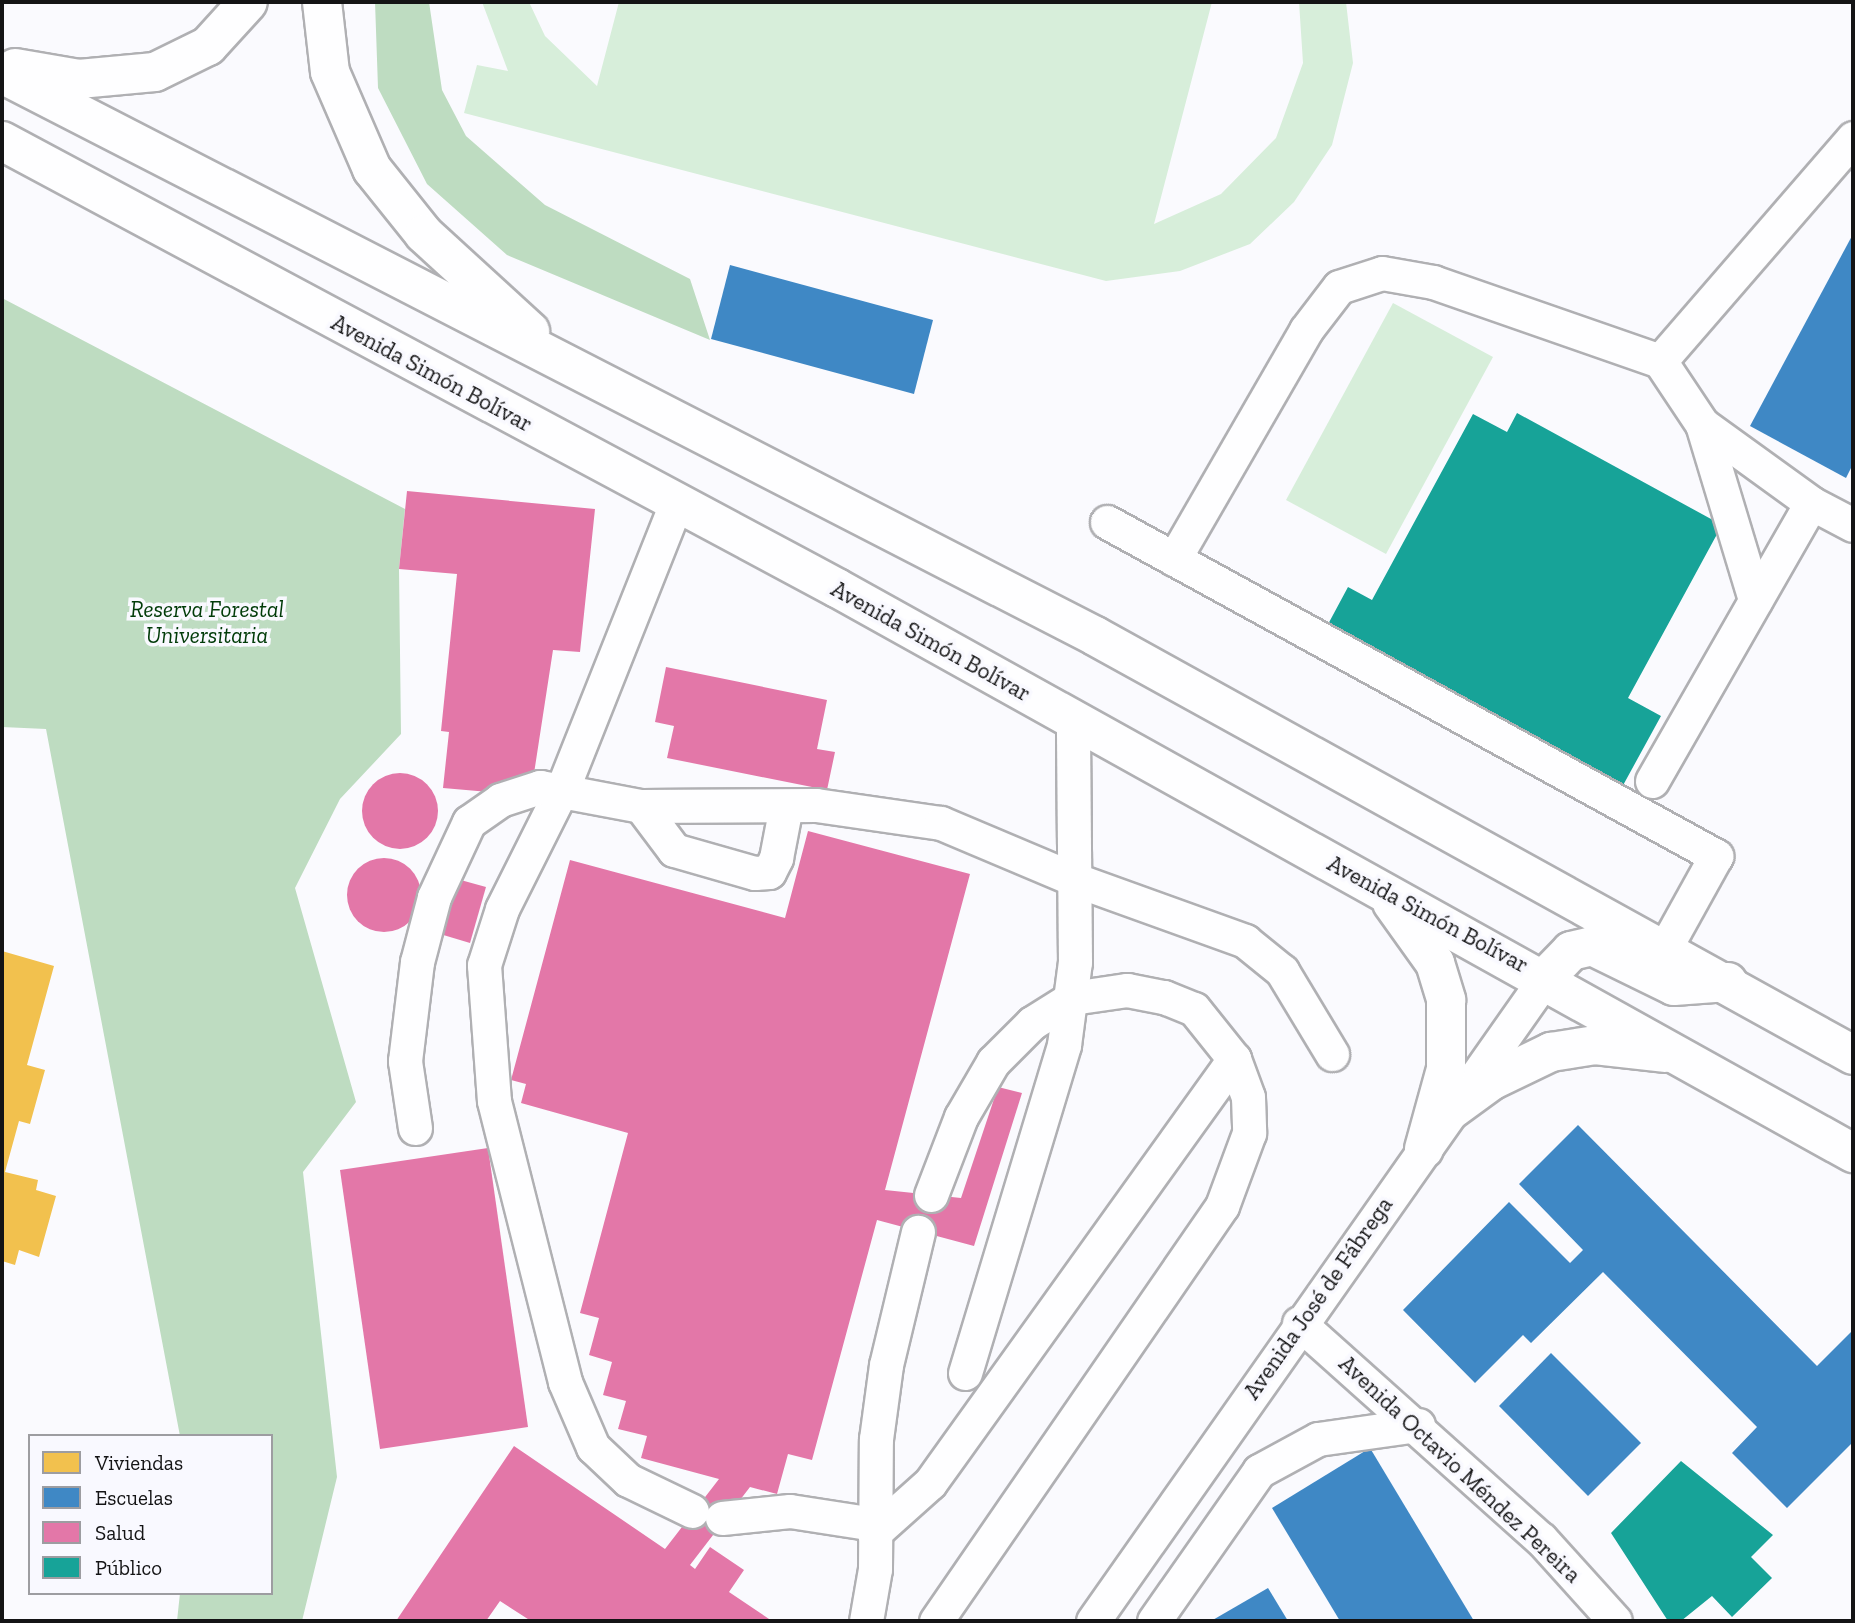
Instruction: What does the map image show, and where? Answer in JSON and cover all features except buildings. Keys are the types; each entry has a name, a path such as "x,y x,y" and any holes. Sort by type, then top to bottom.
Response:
{"main road":[{"path":"2,64 79,79 155,72 208,46 248,2"},
{"path":"322,2 341,107 395,201 488,295 626,398"},
{"path":"2,74 626,398 1095,636 1728,982 1853,1055"},
{"name":"Avenida Simón Bolívar","path":"2,141 1546,977 1853,1153"},
{"path":"1378,888 1423,941 1446,1000 1446,1069 1424,1149"},
{"path":"1546,977 1571,951 1592,946 1674,986 1728,982"},
{"path":"1450,1111 1514,1068 1562,1049 1615,1045 1689,1058"}],"street":[{"path":"1660,361 1853,138"},
{"path":"1174,559 1306,330 1339,288 1382,273 1433,282 1660,361 1702,424 1755,600"},
{"path":"1702,424 1811,503 1853,525"},
{"path":"1653,781 1811,503"},
{"path":"675,506 563,787 502,909 484,965 494,1101 565,1382 593,1447 628,1480 707,1515 790,1511 874,1529"},
{"path":"1107,522 1716,856 1665,948"},
{"path":"965,1373 1052,1094 1072,998 1076,880 1073,719"},
{"path":"415,1128 405,1060 409,1019 417,962 449,855 469,822 500,800 563,787 641,806 786,806 941,822 1076,880 1245,941 1282,971 1332,1054"},
{"path":"641,806 674,850 755,873 769,872 776,858 786,806"},
{"name":"Avenida José de Fábrega","path":"1093,1621 1299,1323 1546,977"},
{"path":"931,1195 961,1118 993,1062 1032,1023 1072,998 1127,990 1164,997 1194,1009 1234,1059 1248,1097 1249,1133 1222,1206 936,1621"},
{"path":"874,1529 930,1483 1234,1059"},
{"path":"886,1620 875,1569 874,1529 886,1365 918,1232"},
{"name":"Avenida Octavio Méndez Pereira","path":"1299,1323 1418,1425 1541,1539 1615,1621"},
{"path":"1154,1621 1259,1471 1318,1439 1418,1425"}],"green space":[{"path":"375,2 429,2 442,90 466,136 545,205 690,279 710,340 507,255 427,184 378,88"},
{"path":"482,2 529,2 545,36 597,86 619,2 1212,2 1154,224 1221,194 1276,138 1303,63 1299,2 1346,2 1353,63 1332,145 1294,202 1250,244 1180,271 1106,281 464,113 477,65 508,71"},
{"name":"Reserva Forestal Universitaria","path":"2,298 405,509 399,569 401,734 340,799 295,888 356,1102 303,1172 337,1477 302,1621 177,1621 180,1595 273,1595 273,1434 180,1434 46,729 2,727"},
{"path":"1393,303 1493,357 1386,554 1286,500"}]}
